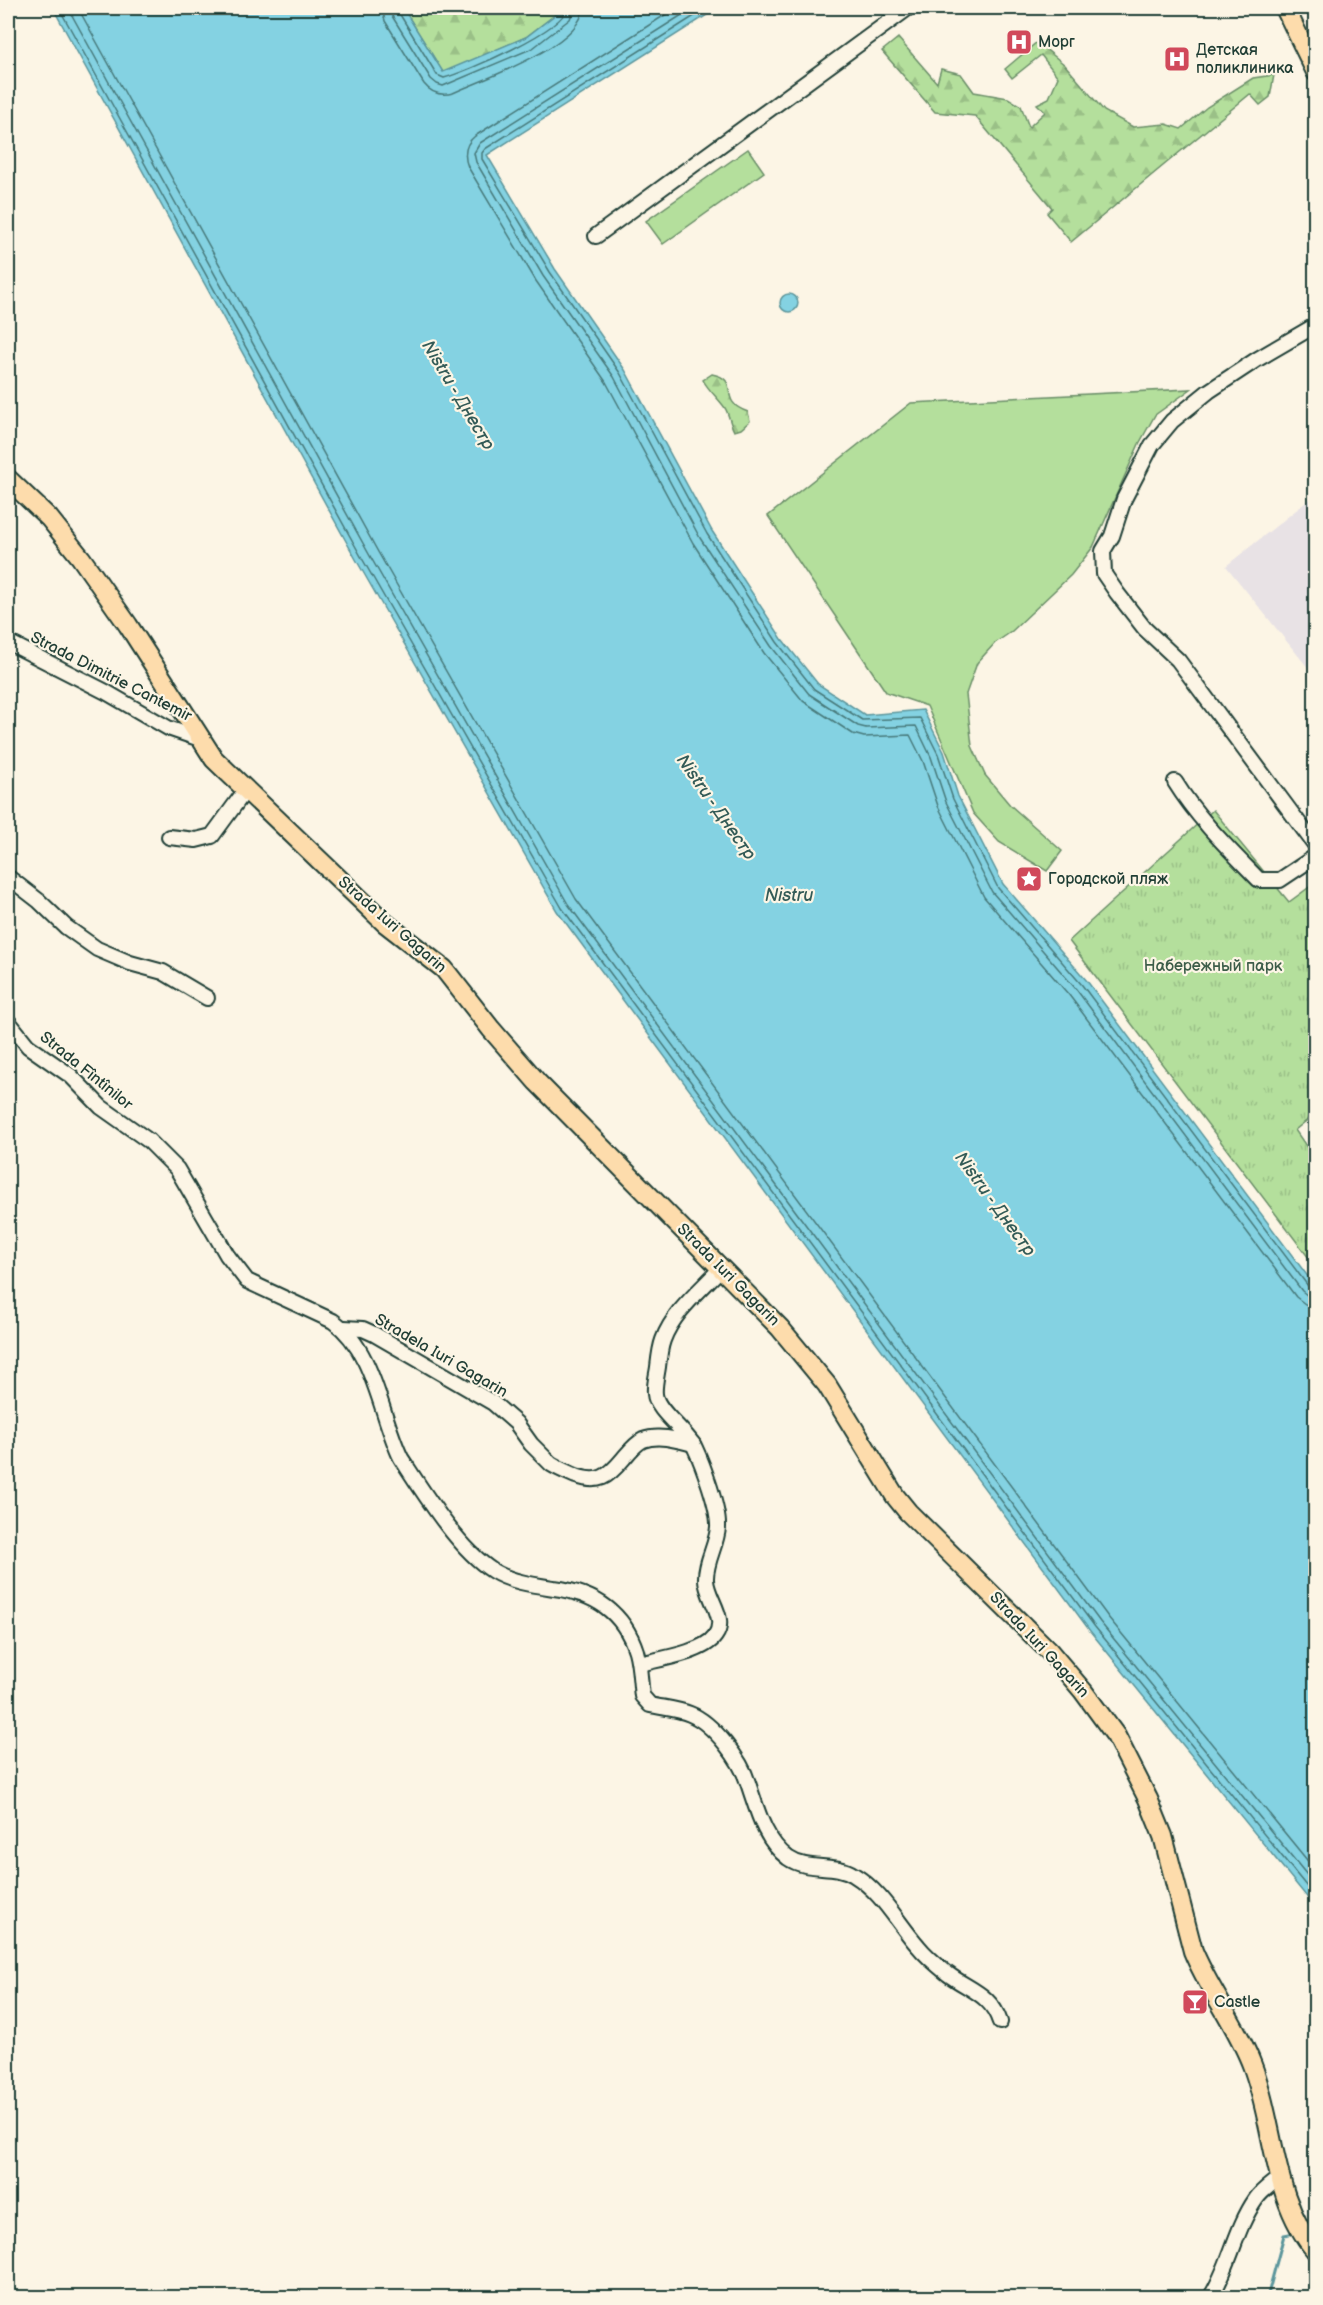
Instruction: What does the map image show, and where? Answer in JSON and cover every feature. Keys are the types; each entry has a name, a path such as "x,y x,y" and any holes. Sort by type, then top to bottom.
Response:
{"main road":[{"path":"1285,8 1316,72"},
{"name":"Strada Iuri Gagarin","path":"8,479 49,519 81,558 128,625 214,759 385,923 444,969 491,1029 537,1082 780,1328 816,1370 895,1496 908,1512 1049,1651 1088,1697 1116,1736 1148,1798 1163,1836 1192,1951 1239,2034 1251,2063 1264,2100 1280,2177 1295,2216 1310,2244"}],"street":[{"path":"596,236 908,8"},
{"path":"1316,325 1209,391 1172,421 1152,446 1125,499 1112,536 1103,551 1104,574 1117,593 1146,629 1178,660 1316,846"},
{"name":"Strada Dimitrie Cantemir","path":"8,642 106,692 168,728 200,740"},
{"path":"1175,782 1210,830 1259,880 1281,880 1316,856"},
{"path":"169,837 196,840 212,836 245,791"},
{"path":"8,877 21,885 66,927 89,944 130,963 163,972 207,998"},
{"name":"Strada Fîntînilor","path":"8,1022 28,1046 71,1076 101,1107 149,1141 182,1175 237,1271 247,1281 275,1295"},
{"path":"639,1664 704,1646 714,1638 720,1627 706,1580 707,1567 718,1526 710,1486 693,1444 656,1400 656,1386 662,1341 675,1318 720,1269"},
{"name":"Stradela Iuri Gagarin","path":"275,1295 344,1328 372,1378 400,1458 466,1548 486,1566 501,1575 529,1584 583,1593 602,1604 626,1629 636,1652 642,1696 646,1702 650,1706 682,1711 701,1720 731,1752 744,1770 756,1808 767,1833 776,1846 787,1857 803,1865 836,1868 853,1874 883,1900 920,1948 947,1973 989,2001 996,2010 1000,2022"},
{"name":"Stradela Iuri Gagarin","path":"344,1328 363,1329 374,1334 493,1403 516,1424 551,1464 588,1480 605,1477 635,1446 650,1438 678,1440 693,1444"},
{"path":"1210,2298 1230,2260 1257,2198 1280,2177"}],"shaded area":[{"path":"1315,495 1316,664 1309,669 1226,566"}],"green space":[{"path":"403,8 564,8 526,37 443,73"},
{"path":"898,38 937,83 941,69 961,74 974,92 1008,98 1021,106 1029,127 1045,112 1037,104 1049,98 1058,77 1041,55 1012,78 1005,69 1037,42 1065,65 1104,111 1133,127 1166,124 1181,129 1207,107 1253,78 1274,75 1270,97 1260,105 1250,94 1071,242 1047,213 1052,208 975,116 935,112 882,51"},
{"path":"748,149 764,172 663,244 646,221"},
{"path":"712,374 726,381 733,402 748,412 750,421 741,429 734,431 725,408 703,380"},
{"path":"1191,389 1155,415 1139,444 1093,547 1071,575 1011,632 995,643 977,663 966,694 972,746 985,775 1010,805 1062,851 1047,871 999,842 973,813 927,706 886,692 768,516 911,403"},
{"name":"Набережный парк","path":"1213,810 1289,902 1315,883 1315,1114 1295,1130 1315,1159 1315,1266 1069,941"}],"water":[{"name":"Nistru","path":"53,8 403,8 443,72 526,37 564,8 718,8 487,155 555,269 625,370 712,531 782,639 818,684 865,715 923,710 944,752 958,796 1003,884 1087,981 1315,1286 1315,1907 1090,1631 557,911 358,563"},
{"path":"789,294 795,297 798,303 795,309 789,312 783,309 780,303 783,297"}],"waterway":[{"path":"1308,2230 1316,2228"},
{"path":"1267,2298 1284,2235 1295,2233"}],"place":[{"name":"Морг","path":"1019,42"},
{"name":"Детская поликлиника","path":"1177,59"},
{"name":"Городской пляж","path":"1029,879"},
{"name":"Castle","path":"1195,2002"}],"water label":[{"name":"Nistru - Днестр","path":"458,395"},
{"name":"Nistru - Днестр","path":"716,807"},
{"name":"Nistru - Днестр","path":"995,1204"}]}
